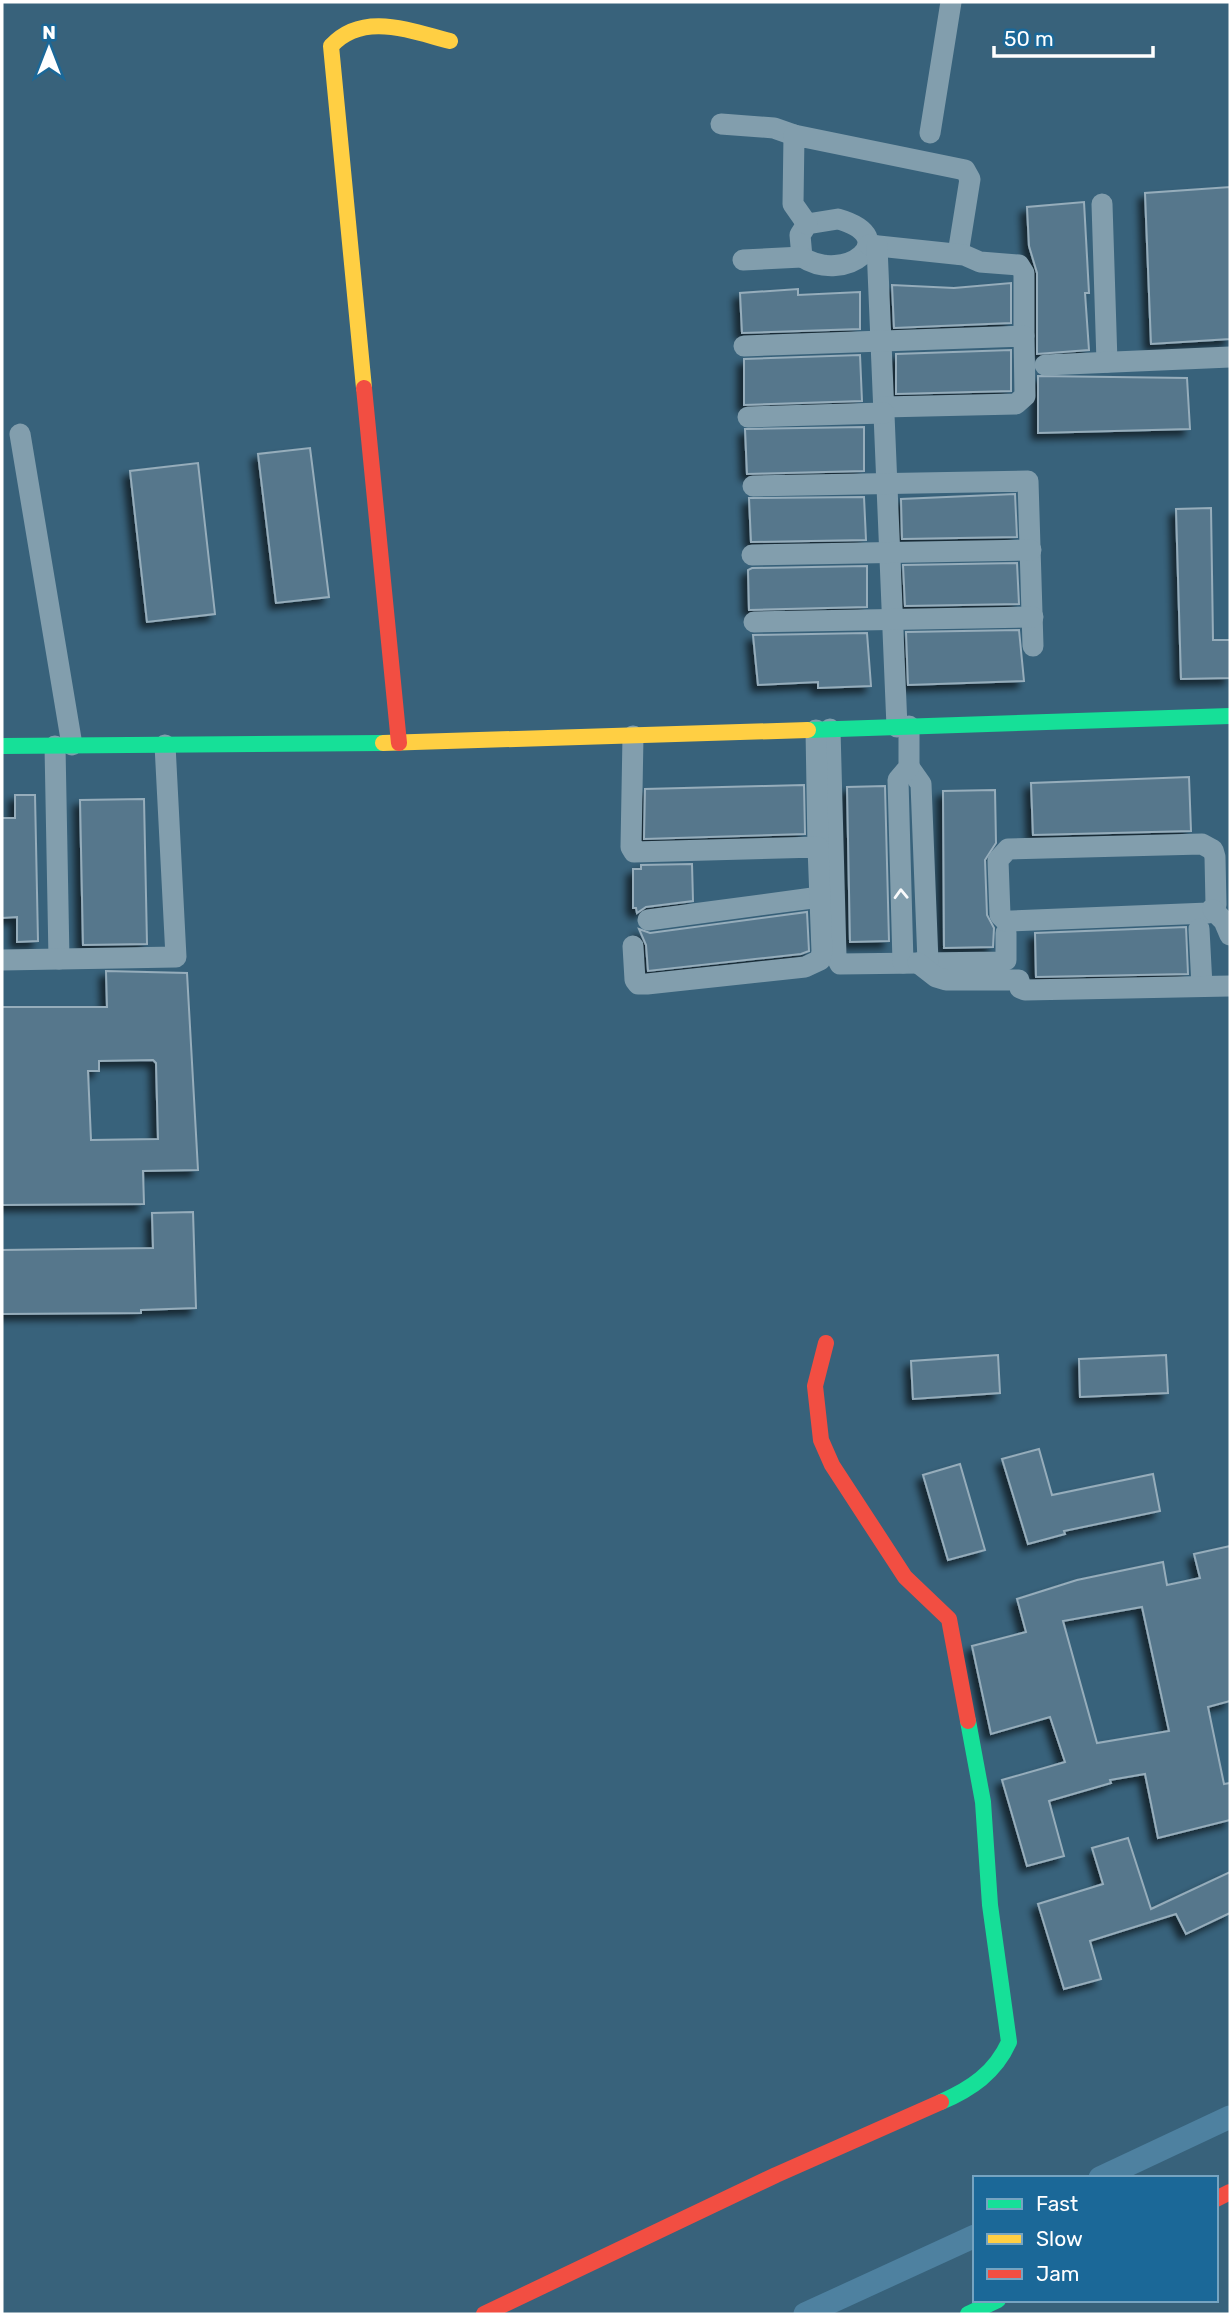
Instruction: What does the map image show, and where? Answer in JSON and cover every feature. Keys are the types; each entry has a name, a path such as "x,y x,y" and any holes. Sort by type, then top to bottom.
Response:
{"street":[{"path":"930,133 951,2"},
{"path":"399,743 331,46 338,35 352,27 377,26 450,41"},
{"path":"722,124 774,128 794,135 965,170 971,179 958,254"},
{"path":"794,135 793,204 807,224"},
{"path":"1102,204 1107,362"},
{"path":"802,257 800,235 807,224 838,219 855,224 866,232 873,245 881,341 892,619 909,766 898,780 917,962 936,977 946,980 1019,980"},
{"path":"748,417 1016,404 1024,396 1022,268 1015,263 980,262 958,254 873,245"},
{"path":"743,260 802,257 811,263 829,267 853,263 873,245"},
{"path":"744,346 1024,336"},
{"path":"1045,365 1230,357"},
{"path":"20,434 64,746 59,959"},
{"path":"753,486 1028,481 1033,646"},
{"path":"752,555 1031,550"},
{"path":"754,622 1033,617"},
{"path":"2,746 399,743 1230,716"},
{"path":"633,946 635,980 638,984 805,967 820,960 822,952 818,847 823,729"},
{"path":"823,729 838,961 843,966 1004,961 1013,927"},
{"path":"633,736 631,847 634,852 818,847"},
{"path":"2,960 176,957 164,745"},
{"path":"1213,910 1216,905 1215,857 1209,846 1008,849 998,860 999,911 1013,927 1020,988 1230,986"},
{"path":"648,920 820,897"},
{"path":"1013,927 1213,910 1224,920 1230,935"},
{"path":"1199,929 1202,986"},
{"path":"484,2314 776,2175 960,2094 983,2080 1001,2062 1009,2042 989,1894 983,1802 949,1619 905,1577 832,1465 821,1440 815,1386 826,1343"},
{"path":"968,2314 994,2302"}],"building":[{"path":"1230,187 1230,339 1151,344 1145,193"},
{"path":"1084,202 1089,350 1037,354 1037,273 1029,246 1027,207"},
{"path":"1011,283 1011,323 894,328 892,285 954,288"},
{"path":"798,289 798,295 860,292 860,329 742,333 740,293"},
{"path":"1011,350 1011,391 896,394 896,354"},
{"path":"860,355 862,401 744,405 744,359"},
{"path":"1038,376 1187,378 1190,429 1038,433"},
{"path":"864,427 864,471 747,474 745,429"},
{"path":"310,448 329,597 276,603 258,454"},
{"path":"198,463 215,614 147,622 130,471"},
{"path":"1015,494 1017,537 902,539 901,499"},
{"path":"864,497 866,540 751,542 749,498"},
{"path":"1211,508 1213,640 1230,640 1230,678 1181,679 1176,509"},
{"path":"1017,563 1019,604 905,606 903,565"},
{"path":"867,566 867,607 749,610 748,570 752,568"},
{"path":"1019,630 1024,681 908,685 906,632"},
{"path":"867,633 871,686 818,688 818,682 758,685 753,635"},
{"path":"1189,777 1191,831 1033,835 1031,783"},
{"path":"804,785 805,834 644,839 645,789"},
{"path":"885,786 889,941 850,942 847,787"},
{"path":"995,790 996,843 985,860 987,915 994,928 993,947 944,948 943,791"},
{"path":"15,795 35,795 38,941 17,942 17,917 2,918 2,818 15,818"},
{"path":"144,799 147,944 83,945 80,800"},
{"path":"692,864 693,901 646,907 637,913 636,908 633,908 633,869 641,869 641,865"},
{"path":"807,912 809,951 801,954 648,971 646,945 639,929 650,933"},
{"path":"1186,927 1188,974 1036,977 1035,933"},
{"path":"106,971 187,973 198,1170 143,1171 144,1204 2,1205 2,1007 107,1007","holes":["153,1060 156,1063 158,1139 91,1140 88,1071 99,1071 99,1061"]},
{"path":"193,1212 196,1308 141,1310 141,1313 2,1314 2,1250 153,1248 152,1213"},
{"path":"998,1355 1000,1393 913,1399 911,1361"},
{"path":"1166,1355 1168,1393 1080,1397 1079,1359"},
{"path":"1039,1449 1052,1495 1153,1474 1160,1511 1064,1531 1065,1534 1028,1544 1002,1459"},
{"path":"960,1464 985,1550 948,1560 923,1475"},
{"path":"1230,1546 1230,1701 1208,1707 1224,1784 1230,1783 1230,1820 1158,1838 1145,1774 1110,1780 1111,1783 1049,1801 1064,1856 1027,1866 1002,1780 1065,1762 1050,1717 991,1734 972,1646 1026,1632 1017,1599 1077,1580 1163,1562 1167,1585 1200,1578 1194,1554","holes":["1142,1607 1169,1731 1097,1743 1063,1621"]},
{"path":"1128,1838 1151,1909 1230,1872 1230,1913 1186,1934 1176,1914 1090,1941 1101,1979 1064,1989 1038,1904 1103,1884 1092,1848"}],"waterway":[{"path":"1104,2176 1230,2117"},
{"path":"805,2314 973,2237"}],"traffic: fast":[{"path":"808,730 1230,716"},
{"path":"2,746 383,743"},
{"path":"941,2102 981,2079 997,2063 1009,2042 990,1905 983,1802 968,1721"},
{"path":"968,2314 994,2302"}],"traffic: slow":[{"path":"364,388 331,46 344,35 372,26 403,29 450,41"},
{"path":"383,743 808,730"}],"traffic: jam":[{"path":"364,388 399,743"},
{"path":"826,1343 815,1386 821,1440 832,1465 905,1577 949,1619 968,1721"},
{"path":"484,2314 776,2175 941,2102"},
{"path":"1218,2198 1230,2192"}]}
